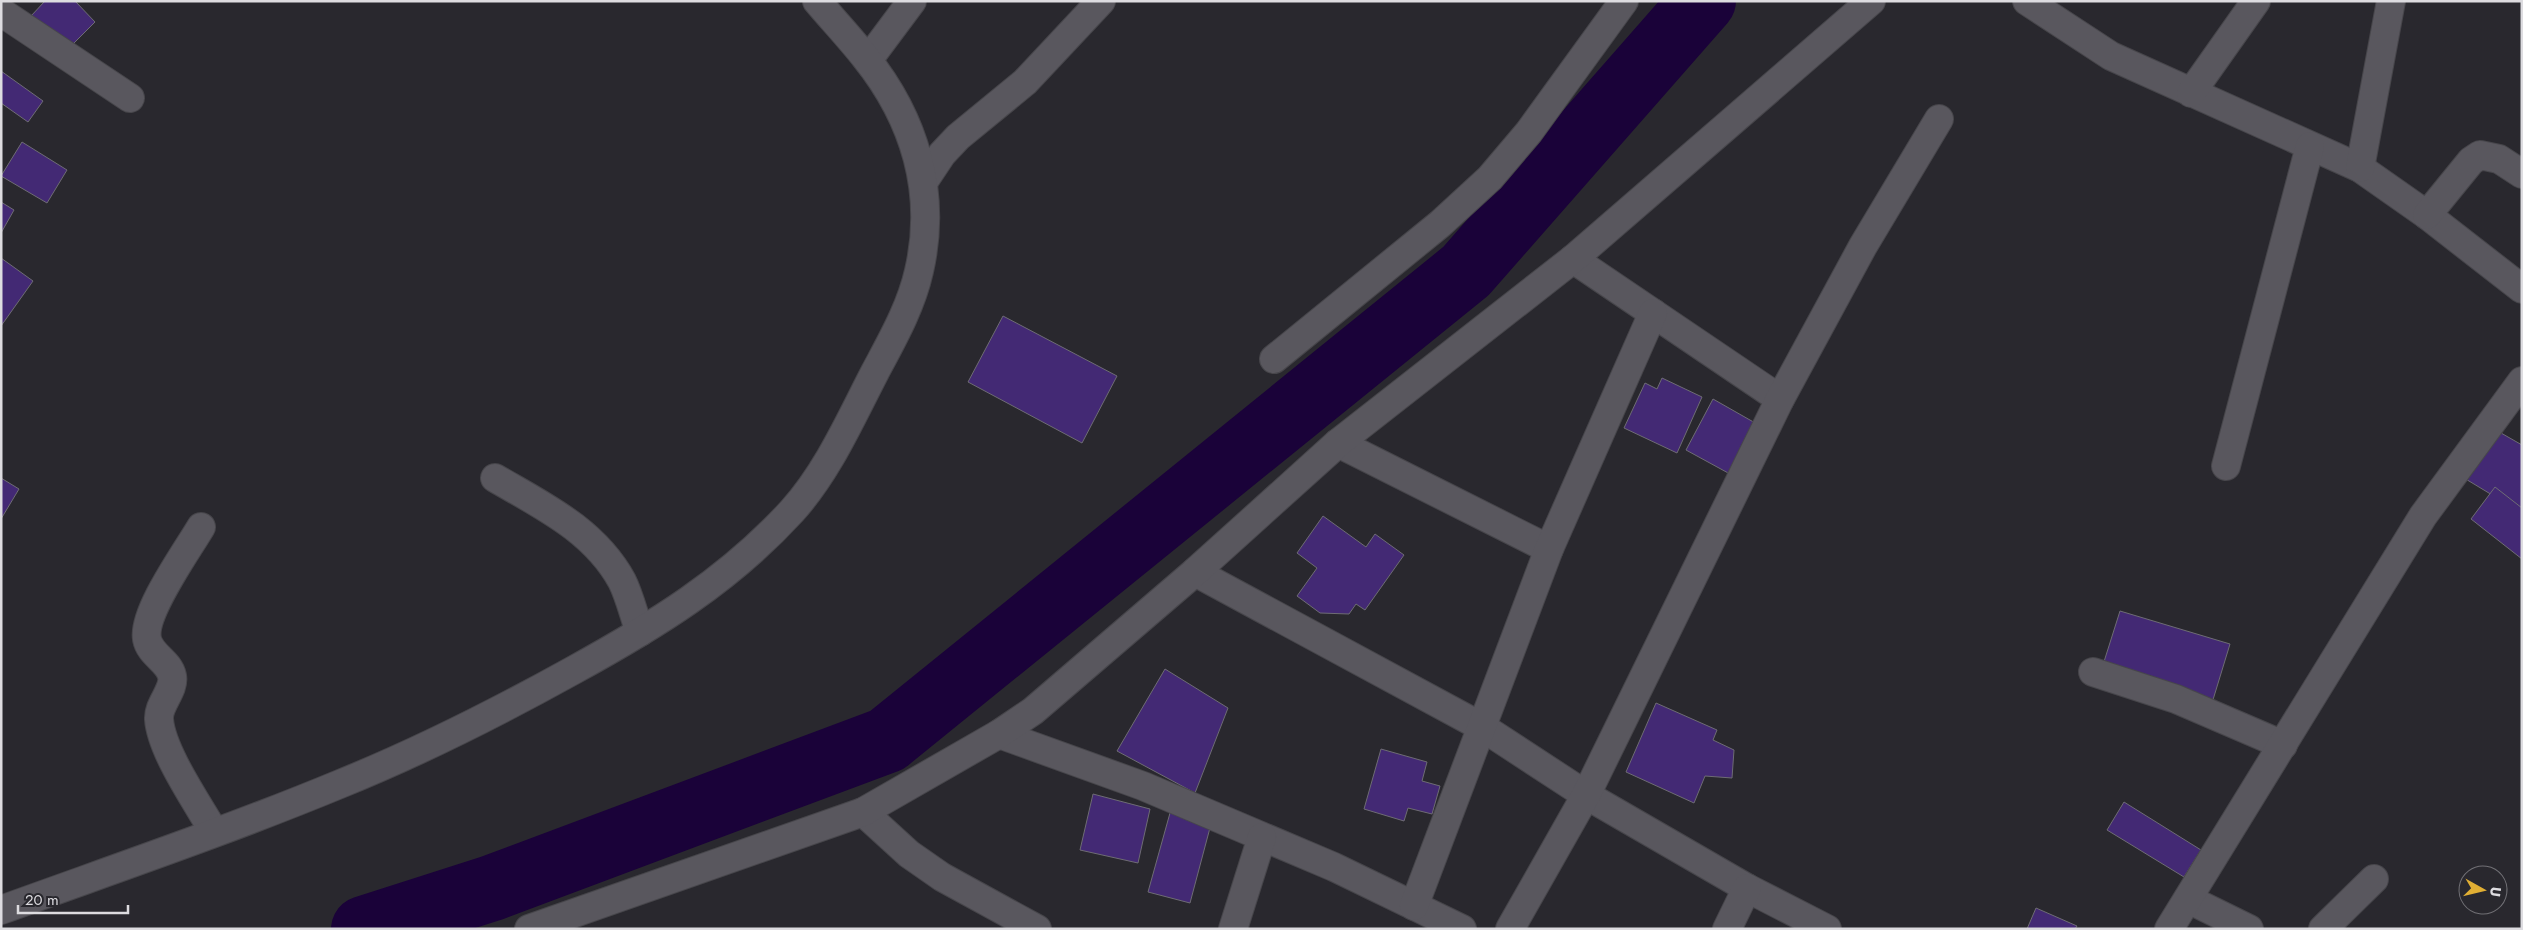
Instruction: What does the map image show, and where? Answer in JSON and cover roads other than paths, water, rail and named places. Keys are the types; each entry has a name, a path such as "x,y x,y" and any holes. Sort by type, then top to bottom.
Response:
{"street":[{"path":"1,910 343,783 504,708 640,632 699,595 752,552 794,509 826,466 900,326 919,273 926,232 924,180 912,139 896,106 868,60 817,1"},
{"path":"868,60 912,1"},
{"path":"924,180 942,154 958,137 1025,82 1101,1"},
{"path":"1274,360 1440,224 1490,178 1529,132 1624,1"},
{"path":"529,929 585,920 863,812 998,734 1033,711 1195,572 1338,443 1573,259 1871,1"},
{"path":"2027,1 2111,56 2360,168 2427,215 2522,288"},
{"path":"2191,93 2256,1"},
{"path":"2360,168 2391,1"},
{"path":"1,12 130,98"},
{"path":"1510,929 1586,795 1780,399 1863,246 1939,119"},
{"path":"2226,466 2310,146"},
{"path":"2427,215 2471,161 2480,155 2499,159 2522,174"},
{"path":"1573,259 1780,399"},
{"path":"1414,906 1549,549 1653,313"},
{"path":"2169,929 2423,516 2522,381"},
{"path":"1338,443 1549,549"},
{"path":"495,478 564,518 586,535 604,554 622,582 640,632"},
{"path":"201,527 155,604 148,621 147,638 152,651 168,668 172,677 171,685 160,709 159,720 163,734 172,756 214,832"},
{"path":"1195,572 1482,727 1586,795 1747,888 1827,929"},
{"path":"2093,672 2176,699 2283,745"},
{"path":"998,734 1143,786 1262,836 1334,867 1462,929"},
{"path":"863,812 909,854 942,877 1037,929"},
{"path":"1233,929 1262,836"},
{"path":"2323,929 2374,879"},
{"path":"1727,929 1747,888"},
{"path":"2188,899 2249,929"}],"waterway":[{"path":"364,929 492,888 887,740 1466,271 1703,1"}]}
